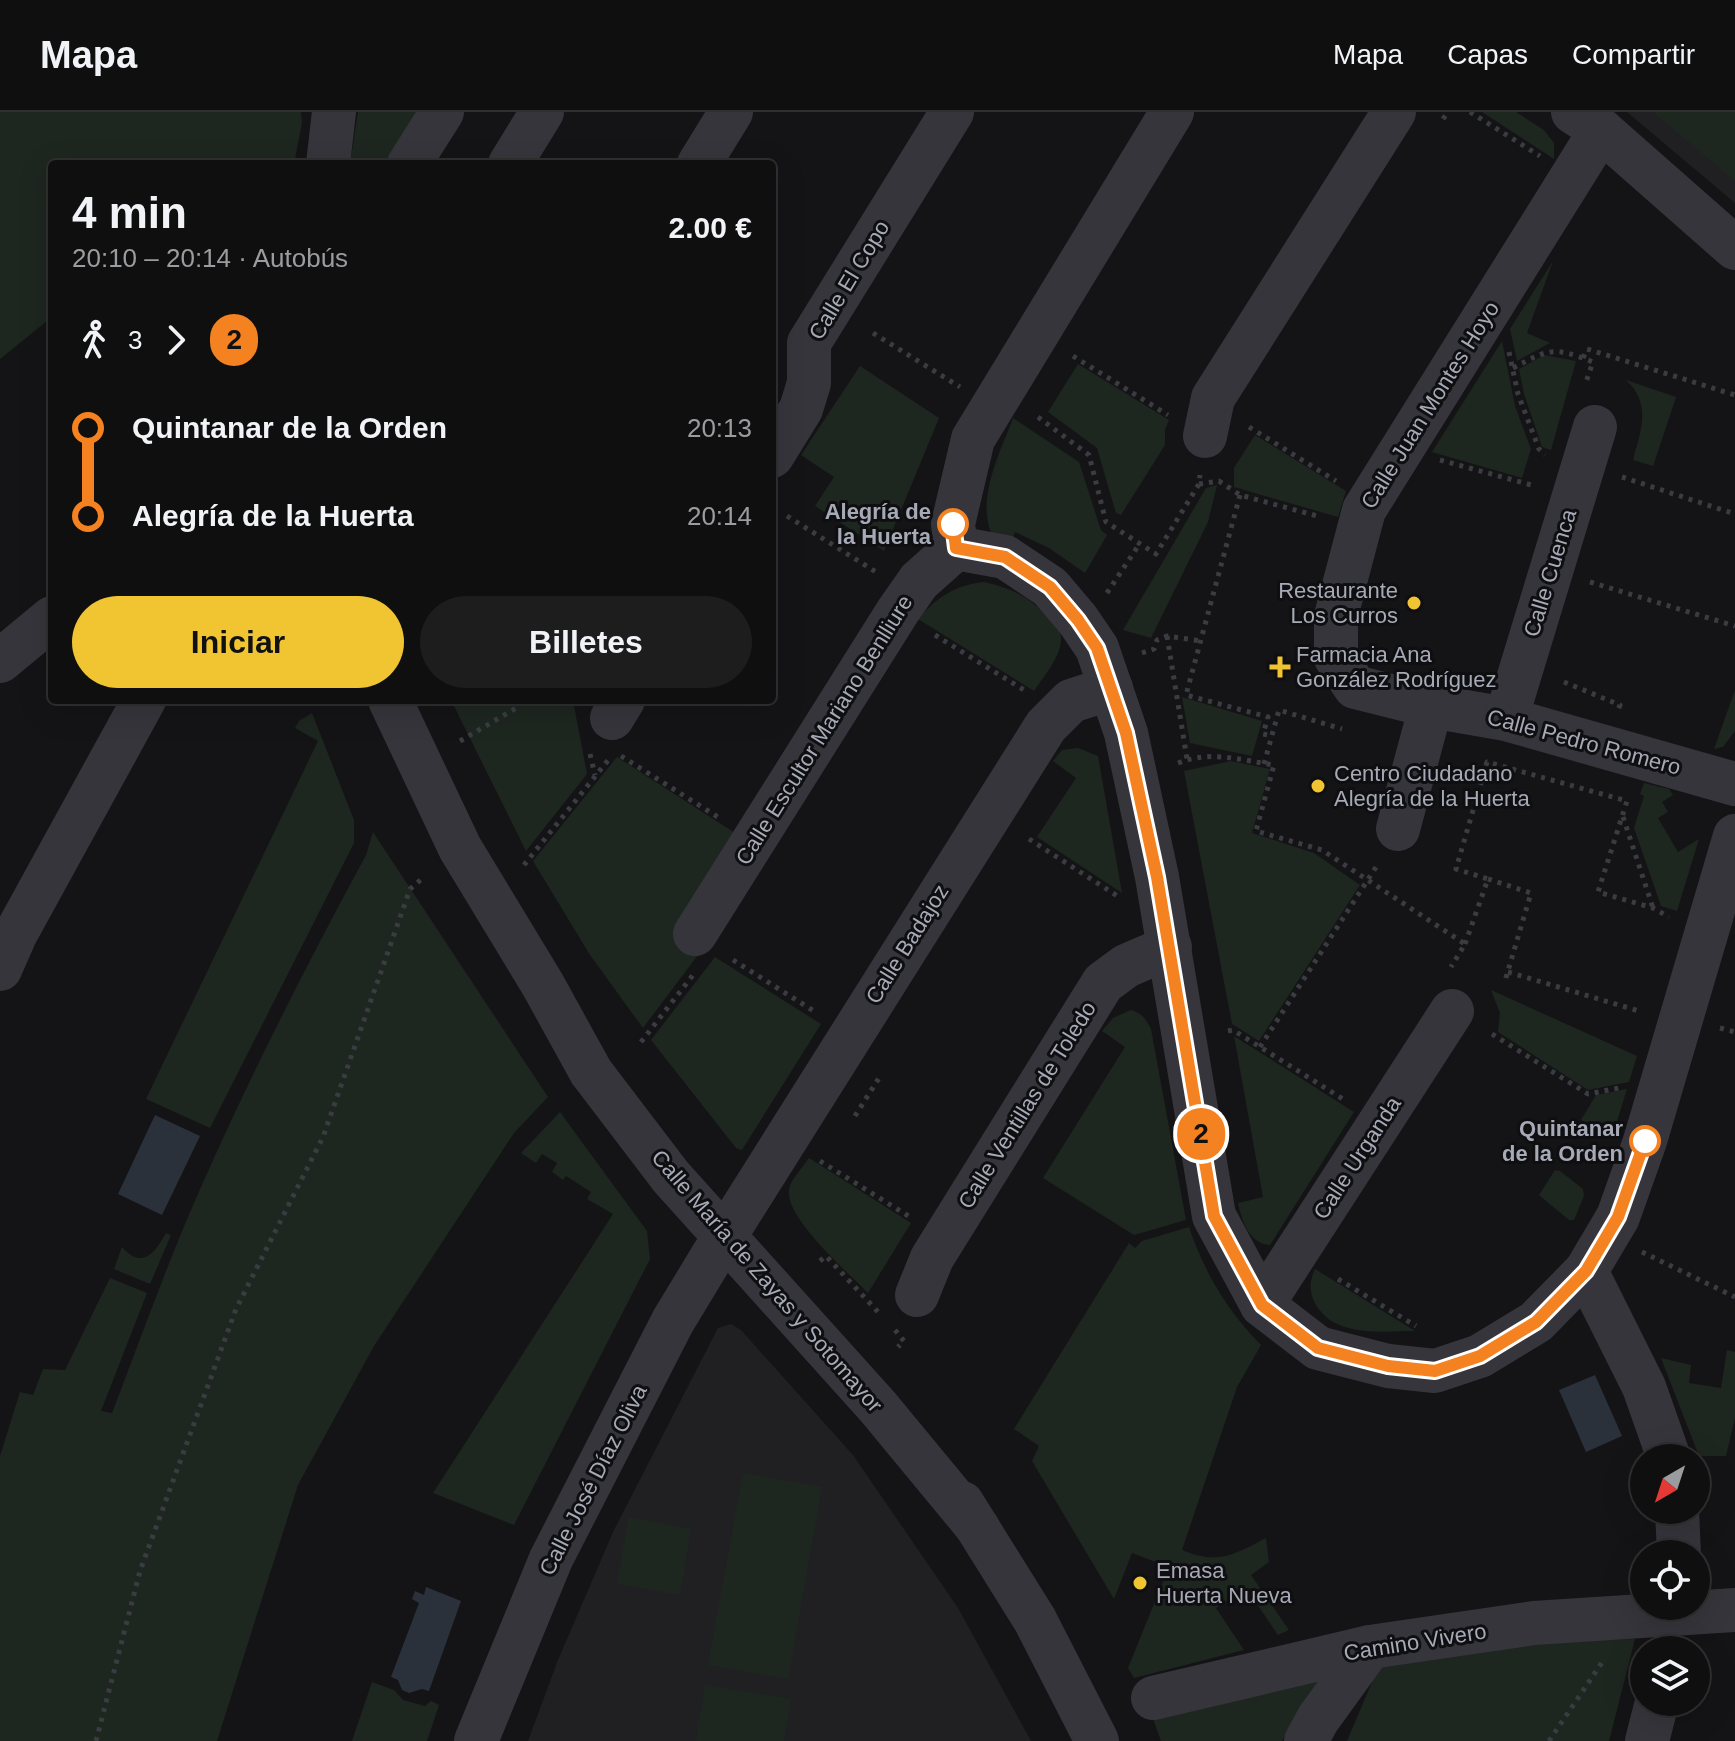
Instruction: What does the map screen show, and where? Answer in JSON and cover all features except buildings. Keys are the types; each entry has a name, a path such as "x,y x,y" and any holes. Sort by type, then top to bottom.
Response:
{"street":[{"path":"328,160 334,112"},
{"path":"412,160 442,112"},
{"path":"512,160 542,112"},
{"path":"701,160 731,112"},
{"name":"Calle El Copo","path":"776,450 801,409 809,383 809,343 952,112"},
{"path":"1172,112 973,439 953,524 956,548 1005,557 1050,587 1097,648 1126,733 1170,947 1214,1216 1262,1305 1318,1348 1388,1366 1435,1371 1480,1356 1536,1322 1586,1271 1618,1217 1723,922 1735,836"},
{"path":"1193,443 1213,398 1394,112"},
{"path":"1587,121 1735,248"},
{"name":"Calle Juan Montes Hoyo","path":"1431,706 1355,687 1336,658 1336,616 1364,510 1587,121"},
{"name":"Calle Cuenca","path":"1506,719 1577,450"},
{"name":"Calle Escultor Mariano Benlliure","path":"695,953 898,611 919,581 956,548"},
{"path":"0,661 47,625"},
{"name":"Calle Badajoz","path":"730,1228 1046,726 1071,701 1111,688"},
{"path":"0,969 15,935 142,704"},
{"name":"Calle María de Zayas y Sotomayor","path":"392,704 460,848 543,985 608,1060 730,1228 978,1528 1035,1620 1097,1741"},
{"path":"1388,846 1431,706"},
{"name":"Calle Pedro Romero","path":"1431,706 1506,719 1735,784"},
{"name":"Calle Ventillas de Toledo","path":"917,1295 932,1258 1103,983 1126,966 1170,947"},
{"name":"Calle Urganda","path":"1262,1305 1452,1011"},
{"name":"Calle José Díaz Oliva","path":"476,1741 551,1559 673,1321 730,1228"},
{"path":"1586,1271 1644,1387 1664,1444"},
{"name":"Camino Vivero","path":"1656,1620 1678,1623 1735,1610"},
{"name":"Camino Vivero","path":"1153,1698 1370,1647 1534,1623 1630,1617"},
{"path":"1306,1741 1318,1719 1370,1647"},
{"path":"1647,1741 1653,1716"}],"path":[{"path":"1443,119 1448,112"},
{"path":"1470,112 1543,157"},
{"path":"873,333 967,391"},
{"path":"1507,342 1518,394 1539,449 1577,450 1735,514"},
{"path":"1583,358 1587,349 1735,395"},
{"path":"1513,368 1546,350 1583,358 1593,362 1585,385"},
{"path":"1038,417 1089,455 1106,522 1156,554 1199,484 1193,443 1073,356"},
{"path":"1249,426 1340,483"},
{"path":"1430,457 1544,489"},
{"path":"1199,484 1219,481 1240,495 1327,519"},
{"path":"1240,495 1186,695 1268,717 1263,734 1272,736"},
{"path":"787,516 879,574"},
{"path":"1102,600 1140,543"},
{"path":"1635,596 1735,626"},
{"path":"935,635 1014,683"},
{"path":"1154,649 1157,640 1167,636 1201,641"},
{"path":"1167,636 1187,759"},
{"path":"1564,682 1605,698"},
{"path":"460,741 518,707 517,704"},
{"path":"1264,764 1279,710 1348,730"},
{"path":"524,865 616,723"},
{"path":"1178,763 1199,756 1233,756 1274,765 1256,831 1322,850 1465,944"},
{"path":"1505,981 1531,893 1456,869 1487,762 1627,801 1598,892 1653,908 1669,916 1665,930"},
{"path":"638,767 714,814"},
{"path":"1623,816 1653,908"},
{"path":"1029,839 1119,898 1128,899"},
{"path":"1260,1047 1388,846"},
{"path":"96,1741 140,1571 236,1309 323,1137 410,889 423,878"},
{"path":"1451,967 1465,944 1488,879"},
{"path":"641,1042 695,953"},
{"path":"733,960 827,1019"},
{"path":"1508,972 1638,1012 1643,998"},
{"path":"1228,1031 1233,1030 1348,1102"},
{"path":"1492,1034 1588,1094 1628,1086"},
{"path":"855,1116 879,1078"},
{"path":"829,1167 913,1219"},
{"path":"1634,1248 1735,1297"},
{"path":"820,1261 826,1256 904,1341 898,1347"},
{"path":"1338,1279 1425,1332"},
{"path":"1549,1741 1631,1620"}],"shaded area":[{"path":"0,112 301,112 302,123 295,160 48,160 48,320 0,359"},
{"path":"358,112 423,112 392,160 351,160"},
{"path":"1482,112 1516,112 1544,130 1554,143 1554,159"},
{"path":"1627,112 1735,112 1735,203"},
{"path":"1653,112 1735,112 1735,181"},
{"path":"1553,261 1527,333 1550,343 1517,361 1510,329"},
{"path":"1502,341 1515,406 1531,449 1522,478 1432,452"},
{"path":"1544,355 1576,361 1551,450 1542,447 1519,369"},
{"path":"1078,364 1169,420 1165,445 1121,515 1116,513 1097,448 1048,412"},
{"path":"860,366 939,418 884,551 815,506 834,477 801,455"},
{"path":"1626,380 1676,397 1653,466 1633,460 1641,428 1642,408 1634,389"},
{"path":"1013,418 1079,462 1101,530 1107,535 1085,573 1049,548 1015,532 1013,538 991,533 987,519 988,490"},
{"path":"1255,435 1346,491 1338,517 1234,487 1234,468"},
{"path":"1217,485 1208,522 1151,638 1123,630 1206,488"},
{"path":"984,582 1003,587 1028,600 1060,631 1058,653 1034,691 918,619 947,593"},
{"path":"1735,690 1735,731 1723,747 1714,749"},
{"path":"1182,697 1262,721 1252,756 1190,743"},
{"path":"453,704 574,704 587,774 526,851"},
{"path":"312,713 354,820 354,843 210,1128 146,1099 318,741 295,728 299,721"},
{"path":"1078,748 1098,756 1122,893 1037,837 1076,778 1053,761 1062,750"},
{"path":"617,757 735,833 704,947 643,1028 590,955 533,861"},
{"path":"1231,761 1270,769 1252,833 1314,853 1360,885 1259,1041 1232,1024 1184,771"},
{"path":"1644,783 1669,789 1673,795 1662,802 1668,812 1658,818 1678,852 1699,839 1677,911 1661,906 1634,828 1644,796 1640,794"},
{"path":"373,832 548,1097 514,1133 374,1346 298,1485 217,1741 0,1741 0,1456 20,1392 33,1395 43,1369 65,1370 110,1278 147,1293 101,1411 112,1413 201,1187 280,1020 366,855"},
{"path":"715,957 821,1024 742,1150 736,1148 651,1040"},
{"path":"1491,990 1637,1056 1629,1082 1588,1090 1498,1032 1500,1013"},
{"path":"1131,1010 1143,1017 1151,1029 1186,1220 1134,1235 1043,1178 1125,1047 1102,1031 1113,1018"},
{"path":"1234,1036 1354,1112 1270,1245 1252,1236 1244,1224 1238,1203 1263,1197"},
{"path":"1627,1089 1614,1131 1602,1133 1581,1120 1596,1095"},
{"path":"560,1112 647,1231 650,1259 514,1525 433,1493 613,1214 587,1199 591,1192 566,1176 563,1180 552,1172 557,1163 542,1154 536,1163 521,1153"},
{"path":"155,1115 200,1136 162,1215 118,1194"},
{"path":"809,1158 911,1223 868,1293 807,1229 790,1202 790,1186"},
{"path":"1555,1170 1583,1189 1584,1196 1574,1220 1569,1220 1539,1195"},
{"path":"1189,1227 1218,1290 1261,1345 1237,1387 1182,1550 1205,1557 1225,1556 1266,1538 1269,1562 1251,1575 1289,1630 1278,1635 1246,1588 1216,1608 1244,1650 1134,1678 1128,1668 1169,1567 1132,1553 1114,1599 1032,1461 1039,1446 1014,1429 1129,1243 1135,1248 1142,1241"},
{"path":"166,1233 171,1235 150,1284 114,1269 122,1247 129,1254 142,1258 153,1252"},
{"path":"1315,1269 1415,1331 1361,1330 1335,1323 1325,1316 1312,1296 1311,1283"},
{"path":"731,1324 741,1330 853,1455 958,1608 1031,1741 528,1741 558,1660 613,1532 718,1328"},
{"path":"1727,1350 1735,1352 1735,1418 1726,1456 1710,1456 1710,1444 1694,1444 1661,1358 1691,1365 1689,1383 1721,1388"},
{"path":"1595,1375 1622,1436 1586,1452 1559,1390"},
{"path":"743,1473 822,1487 788,1679 708,1665"},
{"path":"629,1517 691,1529 680,1595 617,1584"},
{"path":"426,1587 461,1601 429,1691 422,1689 409,1693 402,1690 398,1680 391,1677 419,1603 412,1599 415,1591 424,1595"},
{"path":"1630,1639 1630,1659 1609,1741 1347,1741 1380,1663 1540,1641"},
{"path":"1322,1678 1282,1741 1161,1741 1152,1716"},
{"path":"372,1682 394,1690 403,1700 425,1706 431,1701 439,1705 427,1741 352,1741"},
{"path":"705,1685 791,1699 784,1741 696,1741"}],"bus line":[{"name":"2","path":"953,524 956,548 1005,557 1050,587 1097,648 1126,733 1157,877 1214,1216 1262,1305 1318,1348 1388,1366 1435,1371 1480,1356 1536,1322 1586,1271 1618,1217 1645,1141"}],"place":[{"name":"Alegría de la Huerta","path":"953,524"},
{"name":"Restaurante Los Curros","path":"1414,603"},
{"name":"Farmacia Ana González Rodríguez","path":"1280,667"},
{"name":"Centro Ciudadano Alegría de la Huerta","path":"1318,786"},
{"name":"Quintanar de la Orden","path":"1645,1141"},
{"name":"Emasa Huerta Nueva","path":"1140,1583"}]}
